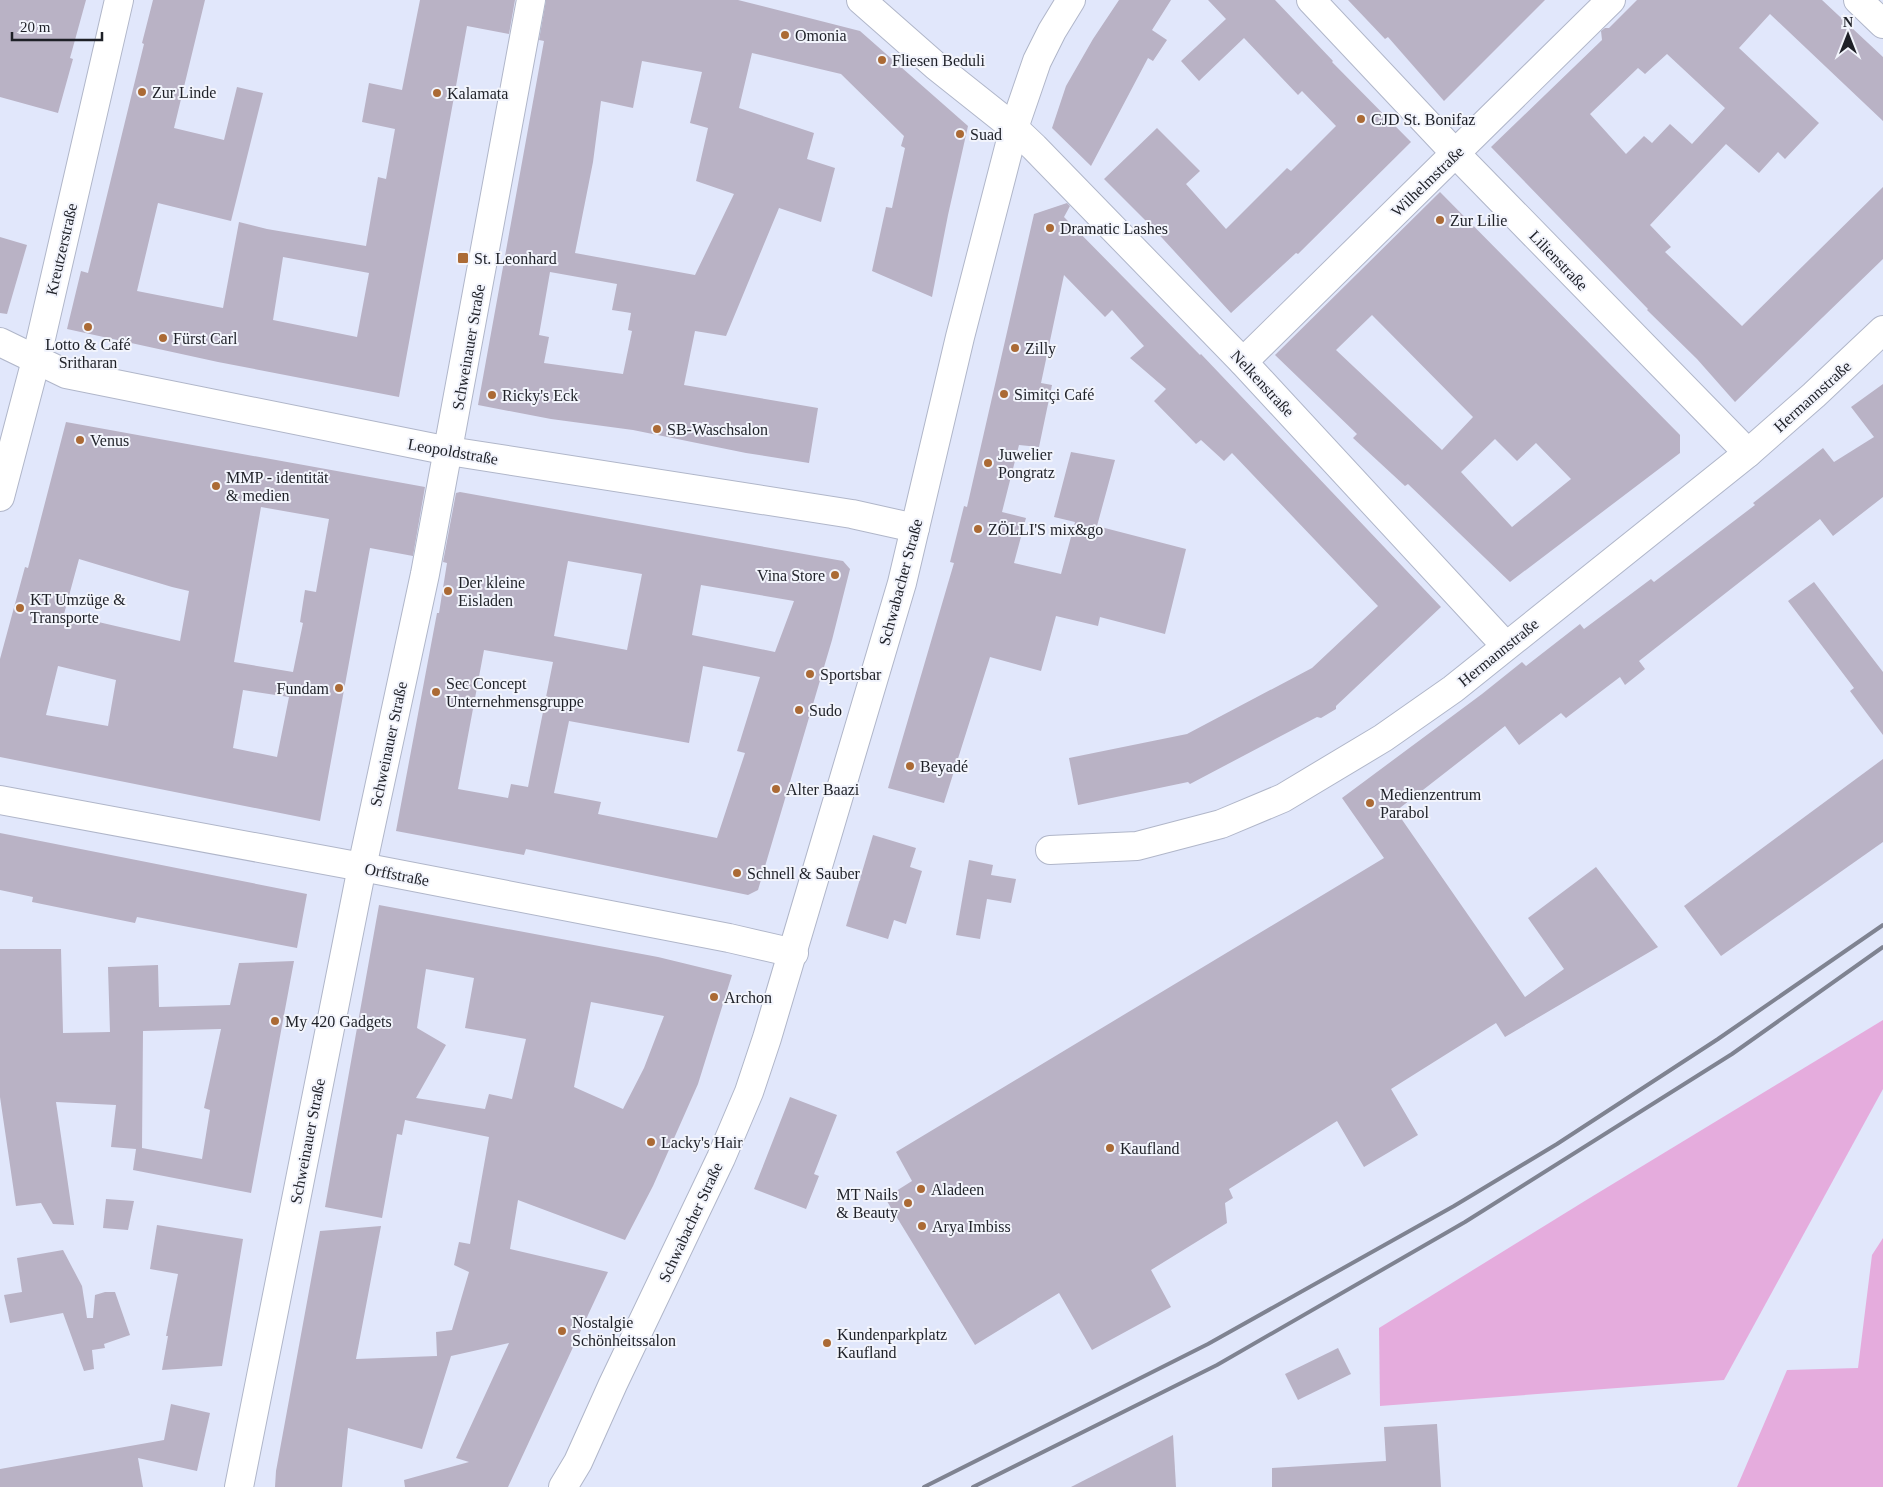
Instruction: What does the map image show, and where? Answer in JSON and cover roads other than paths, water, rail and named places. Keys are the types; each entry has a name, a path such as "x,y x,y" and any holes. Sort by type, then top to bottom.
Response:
{"street":[{"name":"Kreutzerstraße","path":"0,497 36,360 119,0"},
{"name":"Schweinauer Straße","path":"239,1487 362,867 424,574 531,0"},
{"name":"Nelkenstraße","path":"861,0 936,66 1014,128 1243,362 1505,645"},
{"name":"Schwabacher Straße","path":"563,1487 578,1462 732,1133 758,1066 794,953 900,591 958,346 1014,128 1037,61 1052,31 1071,0"},
{"name":"Lilienstraße","path":"1311,0 1455,154 1748,453"},
{"name":"Wilhelmstraße","path":"1243,362 1612,0"},
{"path":"1858,0 1883,24"},
{"name":"Hermannstraße","path":"1050,850 1137,846 1221,824 1283,798 1383,738 1453,688 1748,453 1814,395 1883,330"},
{"name":"Leopoldstraße","path":"0,342 66,374 448,451 852,514 915,528"},
{"name":"Orffstraße","path":"0,800 362,867 729,938 794,953"}],"railway":[{"path":"924,1487 1208,1344 1454,1206 1557,1144 1718,1039 1883,925"},
{"path":"973,1487 1217,1365 1465,1222 1732,1054 1883,947"}],"place":[{"name":"Omonia","path":"785,35"},
{"name":"Fliesen Beduli","path":"882,60"},
{"name":"Zur Linde","path":"142,92"},
{"name":"Kalamata","path":"437,93"},
{"name":"CJD St. Bonifaz","path":"1361,119"},
{"name":"Suad","path":"960,134"},
{"name":"Zur Lilie","path":"1440,220"},
{"name":"Dramatic Lashes","path":"1050,228"},
{"name":"St. Leonhard","path":"463,258"},
{"name":"Lotto & Café Sritharan","path":"88,327"},
{"name":"Fürst Carl","path":"163,338"},
{"name":"Zilly","path":"1015,348"},
{"name":"Simitçi Café","path":"1004,394"},
{"name":"Ricky's Eck","path":"492,395"},
{"name":"SB-Waschsalon","path":"657,429"},
{"name":"Venus","path":"80,440"},
{"name":"Juwelier Pongratz","path":"988,463"},
{"name":"MMP - identität & medien","path":"216,486"},
{"name":"ZÖLLI'S mix&go","path":"978,529"},
{"name":"Vina Store","path":"835,575"},
{"name":"Der kleine Eisladen","path":"448,591"},
{"name":"KT Umzüge & Transporte","path":"20,608"},
{"name":"Sportsbar","path":"810,674"},
{"name":"Fundam","path":"339,688"},
{"name":"Sec Concept Unternehmensgruppe","path":"436,692"},
{"name":"Sudo","path":"799,710"},
{"name":"Beyadé","path":"910,766"},
{"name":"Alter Baazi","path":"776,789"},
{"name":"Medienzentrum Parabol","path":"1370,803"},
{"name":"Schnell & Sauber","path":"737,873"},
{"name":"Archon","path":"714,997"},
{"name":"My 420 Gadgets","path":"275,1021"},
{"name":"Lacky's Hair","path":"651,1142"},
{"name":"Kaufland","path":"1110,1148"},
{"name":"Aladeen","path":"921,1189"},
{"name":"MT Nails & Beauty","path":"908,1203"},
{"name":"Arya Imbiss","path":"922,1226"},
{"name":"Nostalgie Schönheitssalon","path":"562,1331"},
{"name":"Kundenparkplatz Kaufland","path":"827,1343"}]}
